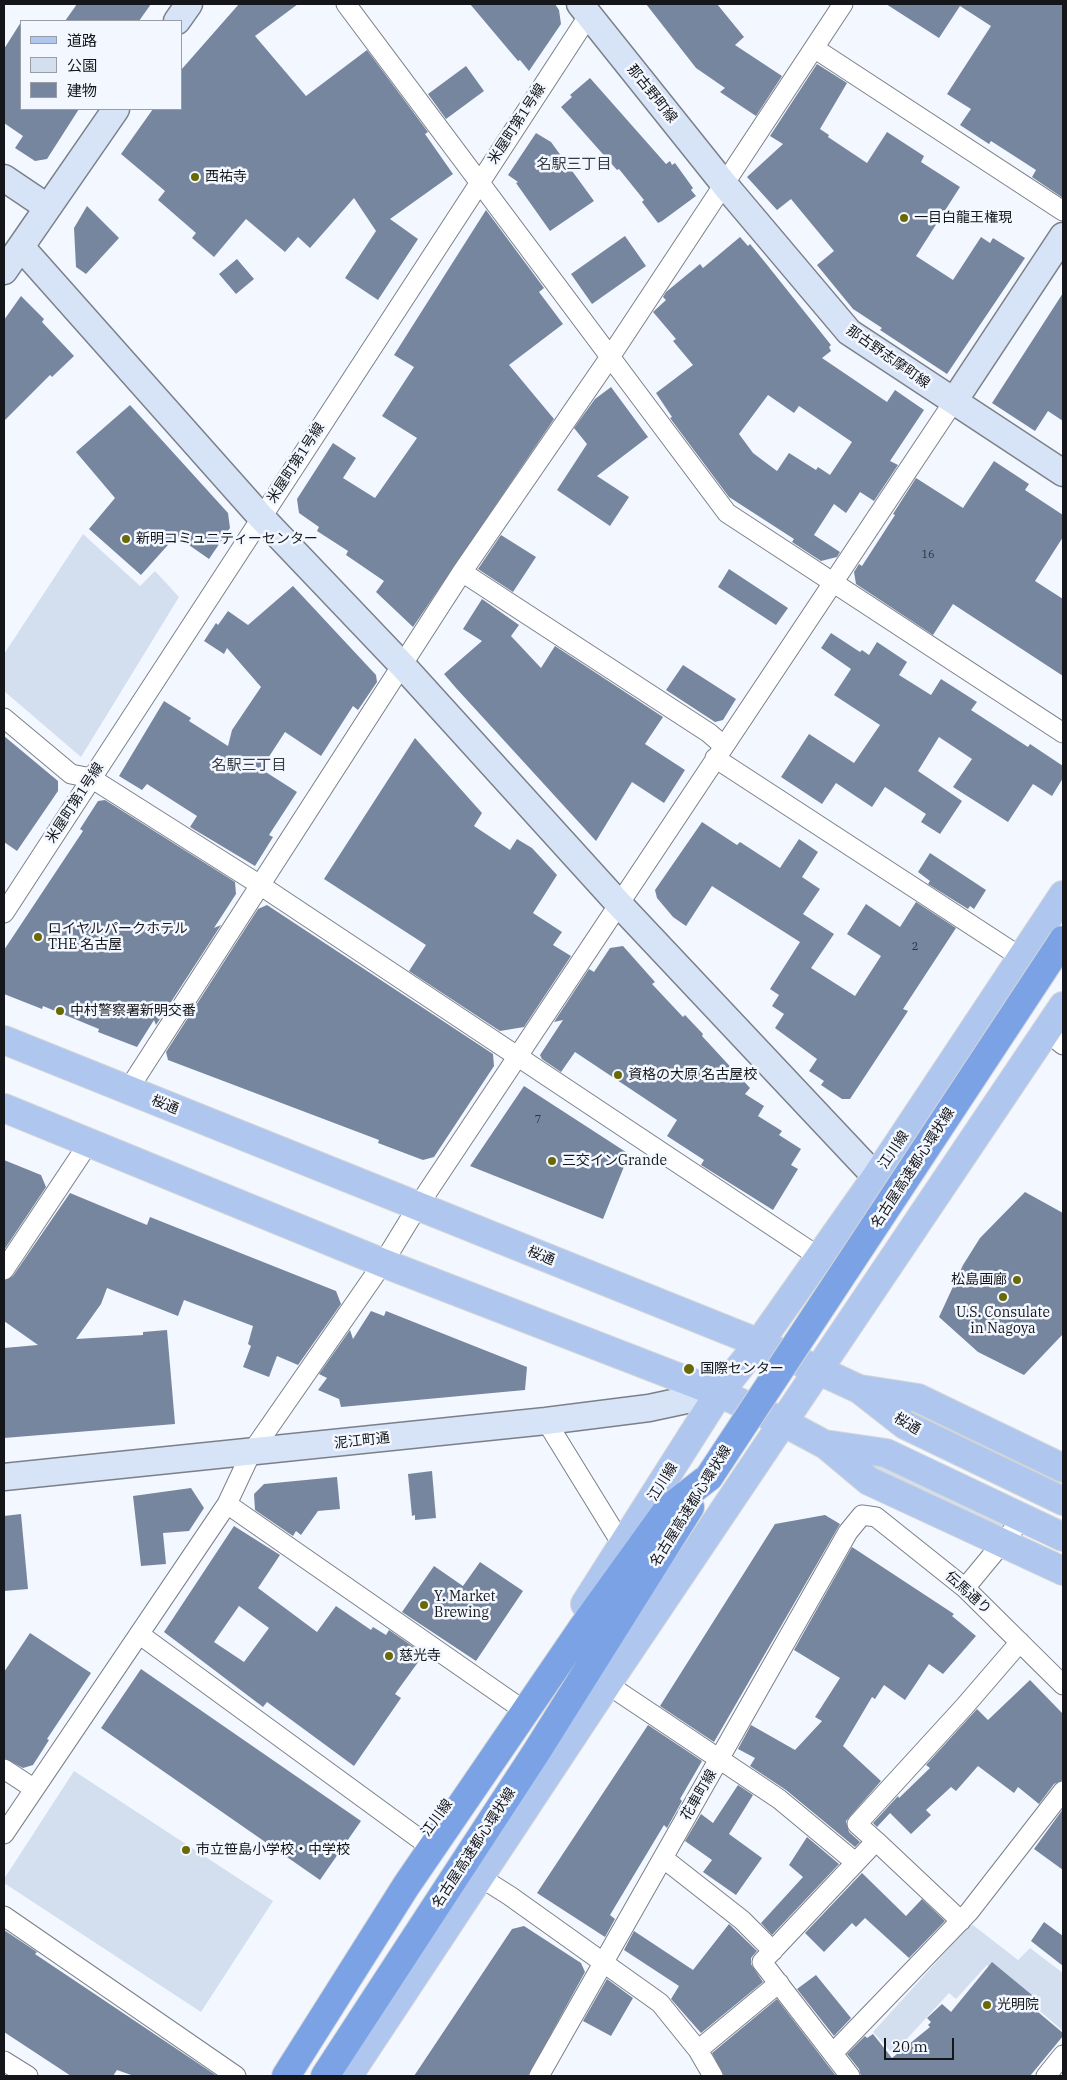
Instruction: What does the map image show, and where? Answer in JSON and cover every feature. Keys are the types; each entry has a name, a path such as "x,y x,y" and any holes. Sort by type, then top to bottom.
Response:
{"highway":[{"name":"名古屋高速都心環状線","path":"345,2075 537,1751 709,1477 1063,940"},
{"path":"286,2076 406,1886 583,1627 668,1509 709,1477"}],"main road":[{"name":"江川線","path":"274,2076 421,1840 519,1706 719,1393 759,1343 876,1177 1063,895"},
{"path":"345,2075 480,1878 607,1684 817,1371 1055,1039 1063,1006"},
{"name":"桜通","path":"4,1040 759,1343 858,1388 905,1426 1058,1490"},
{"path":"4,1108 88,1144 383,1263 719,1393 783,1422 824,1444 869,1480 1063,1571"},
{"path":"858,1388 918,1398 1063,1468"},
{"path":"824,1444 886,1453 1063,1537"}],"street":[{"path":"178,20 189,4"},
{"path":"346,4 727,513 1063,733"},
{"path":"128,1090 462,572 610,357 843,4"},
{"name":"米屋町第1号線","path":"4,913 480,181 589,7"},
{"name":"那古野町線","path":"589,7 724,184"},
{"path":"814,48 1063,211"},
{"path":"4,271 115,110"},
{"path":"4,178 47,207"},
{"name":"那古野志摩町線","path":"724,184 849,332 1063,473"},
{"path":"4,1834 227,1504 251,1453 383,1263 418,1206 1063,236"},
{"path":"21,247 260,517 403,666 619,904 876,1177"},
{"path":"462,572 710,733 719,752 1022,958"},
{"path":"4,718 71,774 91,778 260,885 819,1257"},
{"path":"4,1270 88,1144"},
{"name":"泥江町通","path":"4,1477 251,1453 546,1421 649,1408 719,1393"},
{"path":"546,1421 623,1546"},
{"path":"227,1504 519,1706"},
{"name":"伝馬通り","path":"862,1515 876,1517 965,1588 1063,1685"},
{"name":"花車町線","path":"539,2076 848,1532 862,1515"},
{"path":"965,1588 1023,1518"},
{"path":"139,1634 421,1840"},
{"path":"961,1921 857,1824 964,1707 1020,1642"},
{"path":"607,1684 779,1799 855,1862"},
{"path":"4,1769 34,1788"},
{"path":"833,2054 961,1921 1063,1791"},
{"path":"768,1957 855,1862 876,1842"},
{"path":"663,1858 742,1920 768,1957 779,1983 850,2076"},
{"path":"480,1878 510,1896 660,2003 698,2050 713,2076"},
{"path":"4,1916 236,2076"},
{"path":"698,2050 779,1983"},
{"path":"1046,2076 1063,2055"},
{"path":"4,2061 28,2076"}],"green space":[{"path":"83,534 140,586 155,571 179,597 81,757 4,691 4,654"},
{"path":"913,1409 1043,1473 1038,1475 915,1415"},
{"path":"878,1463 1020,1529 1022,1534 1019,1536 876,1469 875,1465"},
{"path":"74,1771 273,1901 201,2012 4,1883 4,1879"},
{"path":"973,1925 1018,1960 1030,1948 1063,1973 1063,2031 987,1965 956,1999 949,1993 893,2054 873,2032 969,1926"}],"building":[{"path":"77,4 151,4 140,20 66,20"},
{"path":"239,4 298,4 255,36 306,96 367,50 428,132 425,134 453,174 390,219 418,239 378,300 345,278 376,231 354,198 310,248 298,237 285,252 246,219 214,257 192,238 196,233 158,200 165,191 121,154 152,110 182,110 182,69"},
{"path":"470,4 555,4 559,10 561,24 529,71 520,60 518,61"},
{"path":"646,4 717,4 744,37 735,45 782,76 756,116 720,92 725,88 696,68"},
{"path":"886,4 1063,4 1063,198 1032,177 1036,170 991,141 989,144 960,125 971,109 947,94 991,26 960,6 939,38"},
{"path":"20,24 20,110 78,110 47,159 35,161 15,148 23,136 4,123 4,49"},
{"path":"817,64 847,83 820,129 829,135 828,137 867,163 887,132 924,156 921,162 960,187 916,256 953,280 981,237 990,243 993,238 1025,258 947,374 880,330 882,328 853,309 817,265 834,251 791,199 777,210 747,177 783,144 770,136"},
{"path":"466,66 484,91 446,119 428,94"},
{"path":"590,78 666,164 670,161 672,165 675,163 693,188 691,190 696,196 658,223 642,202 644,200 619,169 617,170 561,107 572,97 570,95"},
{"path":"536,133 551,142 594,201 550,231 516,183 518,182 508,175"},
{"path":"87,206 119,238 86,274 76,267 74,228"},
{"path":"486,210 544,288 539,292 563,324 509,365 554,419 413,627 376,592 384,581 346,555 348,551 317,531 319,527 299,513 297,499 333,443 356,458 343,478 375,498 417,438 382,416 414,367 394,355"},
{"path":"625,236 646,266 592,304 571,274"},
{"path":"740,237 748,246 750,244 831,345 829,347 831,351 822,358 887,402 895,390 924,410 890,461 898,465 874,501 860,492 846,513 834,504 814,535 840,552 837,557 821,561 792,542 794,539 729,497 670,418 672,417 656,393 693,365 673,341 676,339 653,312 666,300 663,297 666,292 700,264 703,268","holes":["768,395 794,413 799,406 852,442 830,475 818,467 816,470 789,453 777,471 753,453 739,434"]},
{"path":"237,259 254,279 236,294 219,274"},
{"path":"1063,293 1063,421 1048,411 1035,431 992,403"},
{"path":"21,296 44,319 42,322 74,356 52,377 50,375 4,421 4,320"},
{"path":"611,387 648,437 597,476 629,497 610,526 557,490 587,444 574,428 595,399"},
{"path":"130,405 228,513 230,528 209,559 176,536 141,575 89,529 115,498 76,452"},
{"path":"994,461 1029,484 1025,490 1063,515 1063,537 1035,581 1063,599 1063,676 953,604 933,635 856,584 854,572 859,564 862,566 916,478 963,508"},
{"path":"501,535 536,557 513,592 478,569"},
{"path":"729,569 788,608 776,625 718,587"},
{"path":"293,586 376,675 377,682 358,710 353,706 321,756 285,732 261,769 297,792 269,835 273,837 255,866 190,827 197,816 147,784 142,790 119,776 164,701 191,718 189,721 228,746 232,730 261,687 227,648 224,654 204,641 216,623 218,625 228,611 248,625"},
{"path":"482,599 519,625 511,636 541,668 555,646 663,717 645,744 685,770 664,803 632,782 596,841 456,688 444,674 482,641 463,629"},
{"path":"831,633 860,652 862,650 869,655 877,642 907,662 899,675 931,695 941,679 977,702 971,710 1028,747 1030,744 1063,766 1063,778 1052,796 1033,784 1008,822 953,787 972,759 939,737 918,771 962,801 940,834 921,822 926,814 885,787 872,807 836,783 822,804 781,777 809,734 854,763 880,725 834,695 851,669 821,648"},
{"path":"683,665 736,699 723,720 715,722 666,690"},
{"path":"4,736 58,781 58,791 17,851 4,842"},
{"path":"415,738 482,813 474,826 510,850 517,839 532,848 557,875 533,913 562,932 553,945 571,956 524,1027 500,1031 409,971 426,945 324,879"},
{"path":"105,800 235,882 236,894 214,928 221,925 156,1025 154,1020 137,1047 98,1032 99,1029 43,1006 42,1009 4,994 4,950 83,831 80,829 98,801"},
{"path":"702,822 737,845 740,842 780,868 799,839 818,852 802,877 820,889 803,914 834,934 811,968 855,996 881,956 847,934 866,904 900,927 916,902 956,928 903,1009 908,1011 850,1099 842,1099 821,1085 824,1081 809,1071 817,1059 775,1028 784,1014 772,1006 779,995 770,989 800,942 712,886 686,926 673,917 657,898 655,890"},
{"path":"930,853 986,890 974,909 970,906 968,909 928,884 930,881 918,872"},
{"path":"267,905 493,1054 494,1066 434,1157 423,1160 378,1143 379,1140 168,1060 166,1052 258,909"},
{"path":"623,946 655,982 652,984 683,1017 685,1015 703,1034 702,1036 750,1088 745,1094 764,1106 758,1116 782,1131 779,1135 801,1149 791,1165 798,1169 773,1210 701,1165 704,1160 667,1136 677,1120 575,1052 561,1072 542,1059 540,1055 563,1020 554,1022 589,969 594,972 610,948"},
{"path":"524,1086 629,1154 603,1219 470,1166"},
{"path":"4,1160 41,1175 46,1187 4,1250"},
{"path":"1025,1192 1063,1213 1063,1334 1024,1375 978,1352 939,1317 963,1265 980,1238"},
{"path":"70,1193 147,1225 150,1217 336,1291 341,1304 298,1365 277,1356 269,1377 243,1367 251,1346 248,1344 253,1326 184,1300 178,1316 107,1288 101,1304 76,1339 143,1335 143,1332 167,1330 175,1424 4,1438 4,1348 38,1345 4,1321 4,1281 13,1276"},
{"path":"371,1311 384,1316 386,1311 527,1367 525,1390 341,1407 339,1399 318,1390 327,1378 319,1374 350,1330 353,1339"},
{"path":"432,1471 436,1518 415,1520 415,1515 412,1516 408,1474"},
{"path":"337,1477 340,1509 318,1511 301,1535 296,1531 293,1536 255,1510 254,1494 264,1484"},
{"path":"191,1488 204,1508 189,1531 163,1533 166,1564 141,1566 133,1496"},
{"path":"21,1514 28,1589 4,1591 4,1516"},
{"path":"825,1515 840,1524 714,1742 660,1706 775,1524"},
{"path":"234,1526 280,1555 258,1588 317,1632 336,1606 371,1630 373,1627 386,1635 389,1630 424,1654 395,1694 401,1698 354,1766 267,1702 263,1707 164,1632","holes":["239,1606 269,1628 244,1662 214,1642"]},
{"path":"852,1547 954,1614 952,1616 976,1636 943,1674 929,1664 905,1700 884,1685 875,1699 872,1697 843,1746 881,1781 846,1821 849,1832 860,1842 855,1847 786,1790 750,1766 755,1758 738,1749 751,1725 795,1750 822,1721 815,1717 840,1678 794,1650"},
{"path":"480,1562 523,1591 476,1661 402,1612 434,1566 463,1586"},
{"path":"30,1633 91,1673 47,1739 49,1740 33,1765 23,1768 4,1758 4,1672"},
{"path":"141,1669 361,1821 320,1880 101,1728"},
{"path":"1030,1680 1063,1714 1063,1780 1054,1784 1039,1804 1018,1787 1014,1793 978,1766 956,1791 951,1787 926,1810 931,1815 911,1834 890,1813 877,1827 873,1823 898,1796 899,1798 930,1768 926,1765 977,1709 988,1720"},
{"path":"648,1725 702,1761 680,1799 682,1801 667,1828 664,1825 610,1915 615,1919 605,1937 537,1893"},
{"path":"738,1785 753,1795 729,1834 762,1858 736,1895 703,1872 712,1860 685,1841 701,1814 713,1823"},
{"path":"1063,1809 1063,1870 1034,1849"},
{"path":"807,1837 839,1864 772,1935 761,1923 803,1877 789,1865"},
{"path":"862,1873 906,1916 922,1899 945,1921 909,1958 865,1918 856,1927 852,1923 824,1952 805,1933"},
{"path":"1044,1922 1063,1936 1063,1966 1031,1941"},
{"path":"729,1924 757,1951 751,1958 751,1964 763,1982 701,2033 671,1999 679,1986 624,1950 634,1931 693,1970"},
{"path":"524,1926 581,1963 585,1972 528,2076 414,2076 512,1929"},
{"path":"4,1930 37,1952 35,1954 217,2076 134,2076 117,2070 113,2076 71,2076 4,2032"},
{"path":"992,1962 1038,2000 1032,2007 1063,2033 1063,2036 1030,2076 861,2076 859,2069 847,2054 865,2036 867,2038 873,2034 892,2058 930,2027 928,2025 931,2022 927,2018 942,2004 951,2012"},
{"path":"816,1975 851,2018 834,2036 797,1989"},
{"path":"607,1979 633,1998 611,2036 583,2021"},
{"path":"777,1999 836,2076 724,2076 712,2053"}],"place":[{"name":"西祐寺","path":"195,177"},
{"name":"一目白龍王権現","path":"904,218"},
{"name":"新明コミュニティーセンター","path":"126,539"},
{"name":"ロイヤルパークホテル THE 名古屋","path":"38,937"},
{"name":"中村警察署新明交番","path":"60,1011"},
{"name":"資格の大原 名古屋校","path":"618,1075"},
{"name":"三交インGrande","path":"552,1161"},
{"name":"松島画廊","path":"1017,1280"},
{"name":"U.S. Consulate in Nagoya","path":"1003,1297"},
{"name":"国際センター","path":"689,1369"},
{"name":"Y. Market Brewing","path":"424,1605"},
{"name":"慈光寺","path":"389,1656"},
{"name":"市立笹島小学校・中学校","path":"186,1850"},
{"name":"光明院","path":"987,2005"}],"district":[{"name":"名駅三丁目","path":"574,165"},
{"name":"名駅三丁目","path":"249,766"}]}
